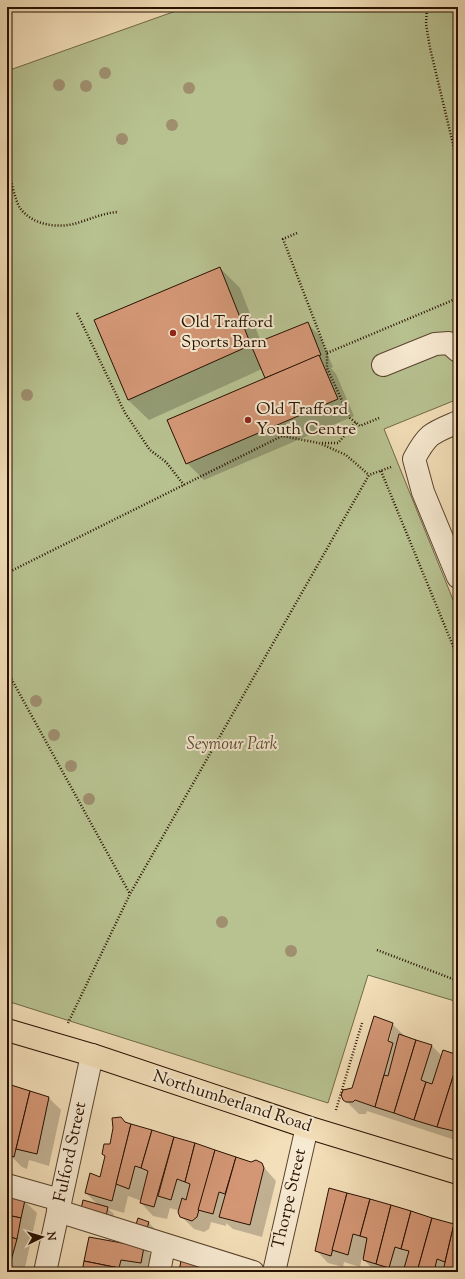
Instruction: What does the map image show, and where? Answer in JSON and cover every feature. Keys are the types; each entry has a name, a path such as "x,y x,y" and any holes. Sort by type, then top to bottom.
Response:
{"main road":[{"name":"Northumberland Road","path":"7,1030 92,1055 307,1127 458,1173"}],"street":[{"path":"383,365 435,344 449,343 458,351"},
{"path":"458,422 432,433 422,444 414,459 423,492 458,577"},
{"name":"Fulford Street","path":"45,1272 92,1055"},
{"name":"Thorpe Street","path":"274,1272 307,1127"},
{"path":"7,1185 164,1246 253,1272"},
{"path":"159,1272 164,1246"}],"path":[{"path":"427,7 426,24 430,48 458,165"},
{"path":"7,166 20,208 35,221 56,226 76,224 106,212 118,212"},
{"path":"297,233 283,239 327,353 327,368 350,418 360,426 379,418"},
{"path":"327,353 458,298"},
{"path":"77,313 125,413 150,450 166,462 184,485"},
{"path":"7,573 282,436 319,443 338,443 356,422"},
{"path":"319,443 346,455 369,475"},
{"path":"57,1045 130,894 369,475 414,459"},
{"path":"381,471 458,658"},
{"path":"7,671 130,894"},
{"path":"377,950 458,981"},
{"path":"328,1133 362,1023"}],"green space":[{"name":"Seymour Park","path":"187,7 242,7 245,12 257,7 458,7 458,399 384,429 458,612 458,1002 368,975 328,1103 7,1001 7,71"}],"building":[{"name":"Old Trafford Sports Barn","path":"220,267 251,345 128,400 94,320"},
{"path":"308,322 321,355 265,378 251,345"},
{"path":"319,355 338,399 186,464 167,420"},
{"path":"374,1016 393,1023 388,1041 393,1043 375,1107 355,1100 353,1102 346,1102 343,1100 341,1095 343,1090 352,1088"},
{"path":"399,1034 416,1040 394,1113 375,1107 384,1075 388,1076"},
{"path":"416,1040 432,1045 421,1080 426,1082 414,1120 394,1113"},
{"path":"443,1050 458,1055 458,1061 437,1127 414,1120 426,1082 432,1084"},
{"path":"458,1061 458,1132 437,1127"},
{"path":"8,1084 30,1091 14,1157 9,1155 11,1146 7,1144"},
{"path":"30,1091 49,1097 37,1154 16,1149"},
{"path":"121,1117 125,1122 131,1124 112,1201 85,1193 90,1173 100,1177 105,1156 102,1154 104,1144 110,1144 113,1128 112,1118"},
{"path":"131,1124 152,1130 141,1168 135,1166 129,1189 116,1184"},
{"path":"152,1130 174,1137 154,1207 140,1203 148,1171 141,1168"},
{"path":"174,1137 195,1143 185,1182 177,1179 171,1200 158,1196"},
{"path":"195,1143 215,1150 197,1217 192,1221 180,1217 178,1212 182,1198 186,1200 190,1184 185,1182"},
{"path":"215,1150 236,1157 225,1194 219,1192 213,1214 198,1210"},
{"path":"236,1157 251,1162 256,1160 262,1163 264,1168 250,1225 219,1217"},
{"path":"329,1188 347,1193 331,1256 315,1251"},
{"path":"347,1193 370,1199 360,1236 353,1234 348,1255 332,1250"},
{"path":"7,1194 25,1200 21,1218 7,1215"},
{"path":"370,1199 391,1205 376,1264 363,1260 367,1238 360,1236"},
{"path":"83,1200 108,1207 105,1221 80,1214"},
{"path":"391,1205 411,1211 401,1249 395,1247 389,1268 376,1264"},
{"path":"411,1211 432,1218 417,1272 403,1272 409,1251 401,1249"},
{"path":"7,1215 21,1218 17,1239 7,1236"},
{"path":"138,1218 149,1222 145,1234 134,1231"},
{"path":"432,1218 454,1224 445,1262 437,1259 434,1272 417,1272"},
{"path":"454,1224 458,1225 458,1272 445,1272 443,1271"},
{"path":"7,1236 17,1239 12,1257 7,1256"},
{"path":"89,1237 144,1247 141,1263 121,1260 119,1268 84,1261"},
{"path":"7,1256 12,1257 9,1272 7,1272"},
{"path":"182,1256 237,1272 179,1271"},
{"path":"84,1261 119,1268 118,1272 82,1272"}],"place":[{"name":"Old Trafford Sports Barn","path":"173,333"},
{"name":"Old Trafford Youth Centre","path":"248,420"}]}
